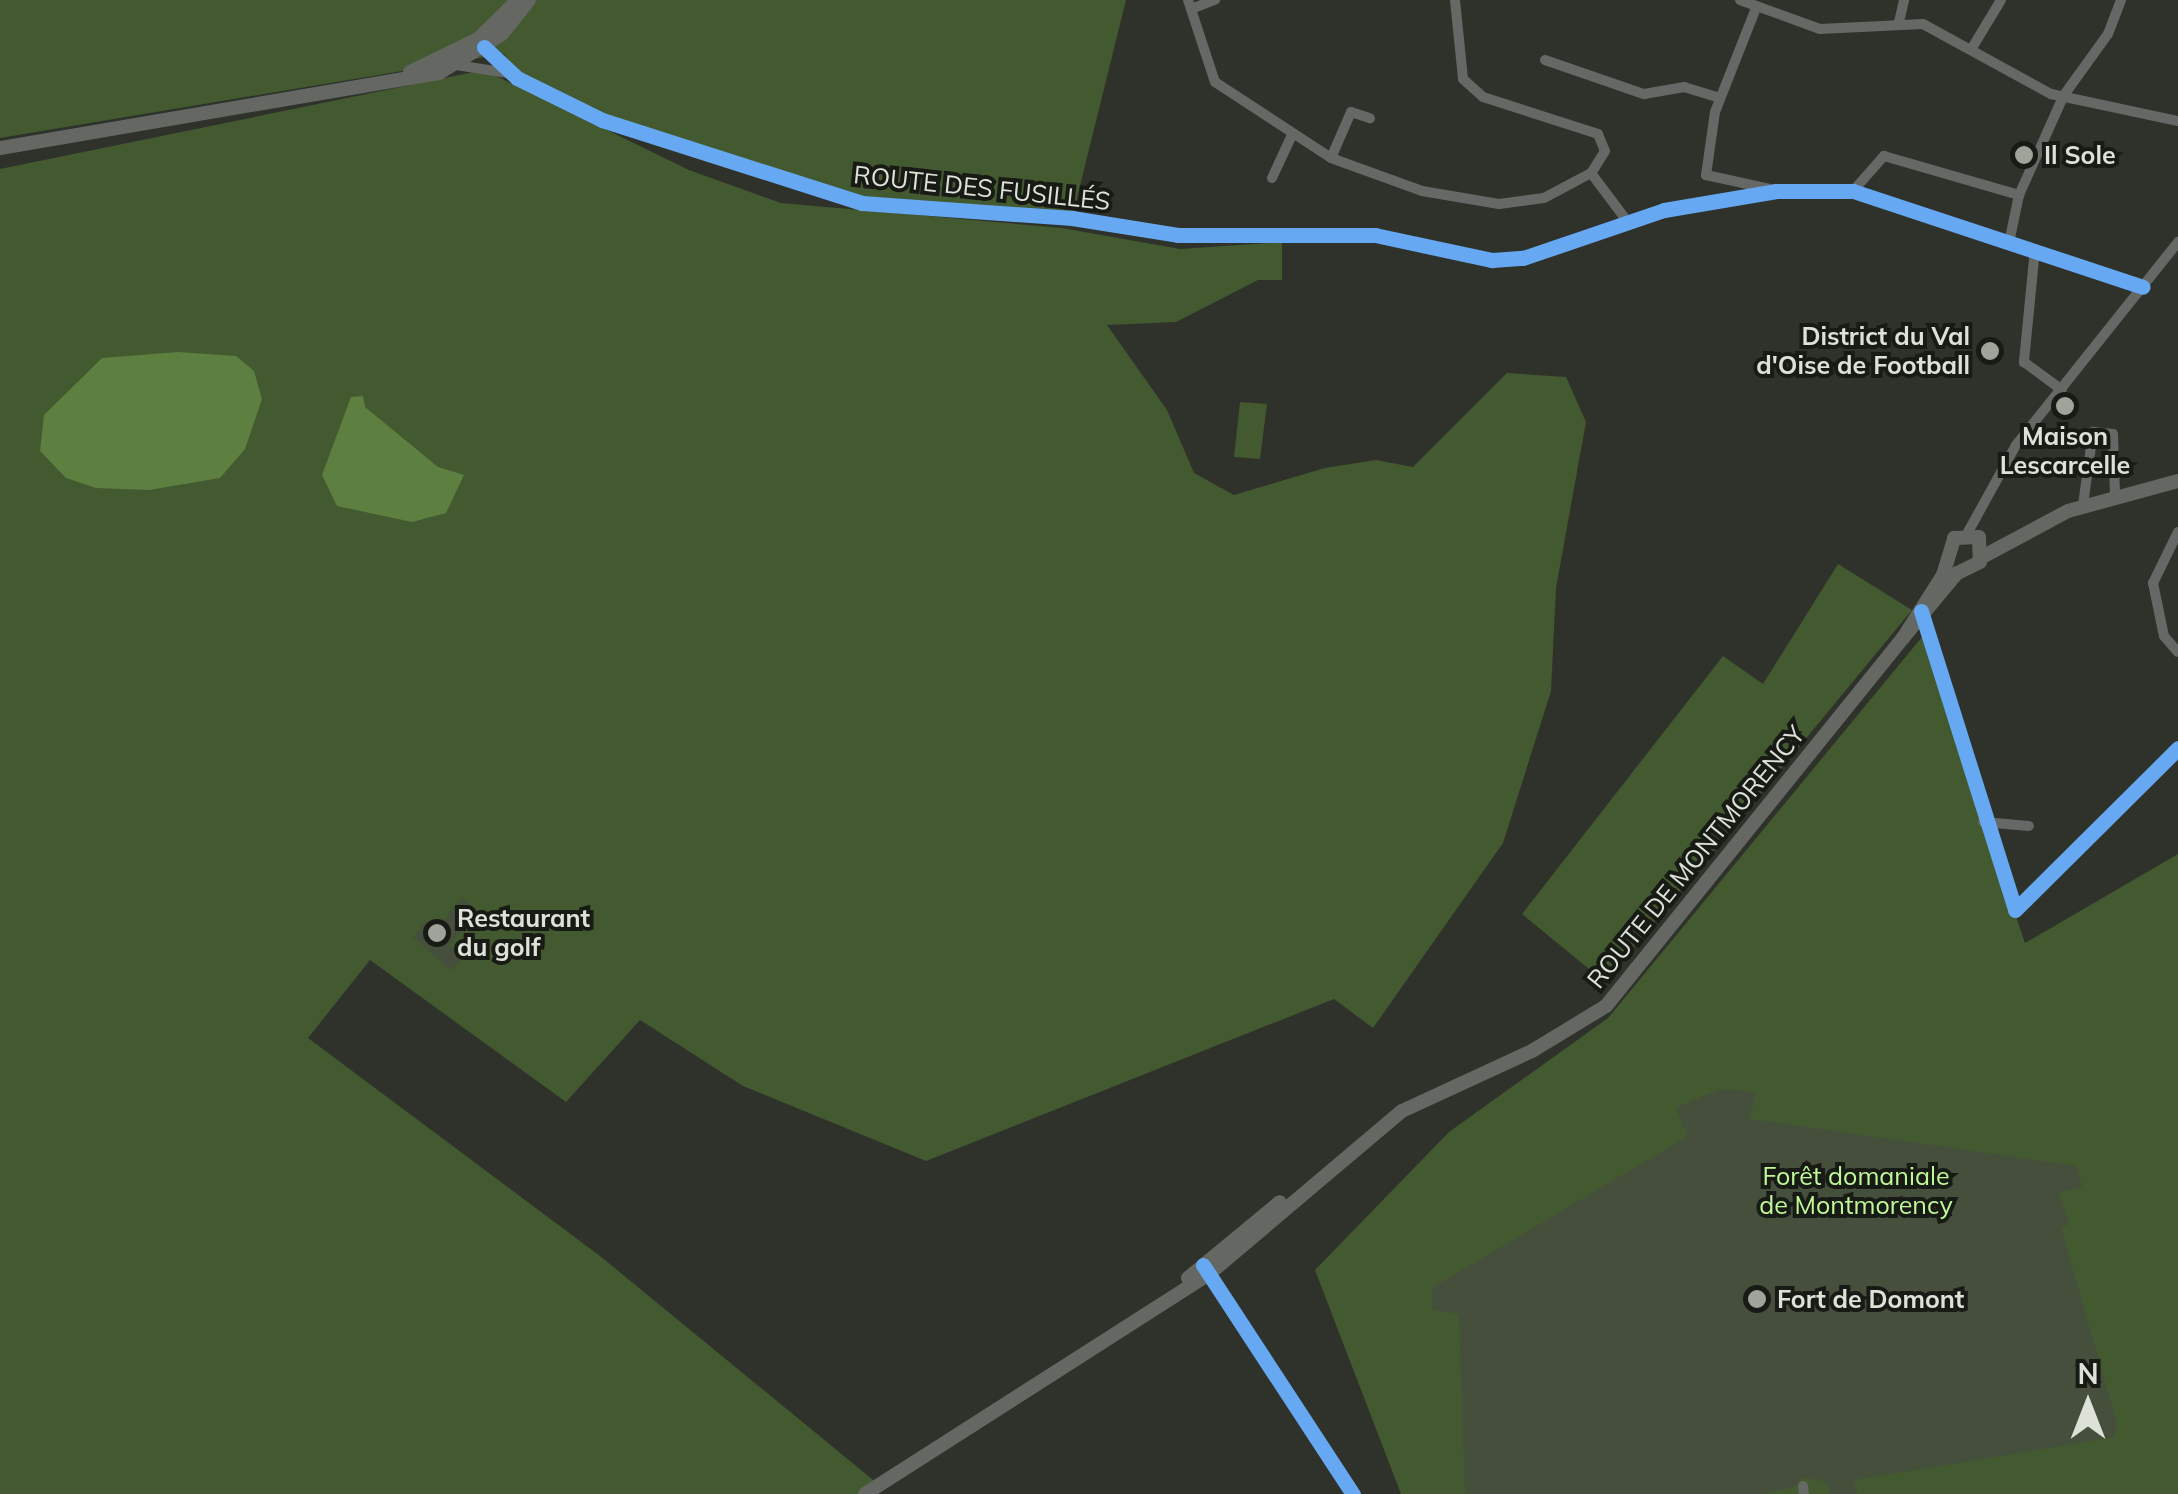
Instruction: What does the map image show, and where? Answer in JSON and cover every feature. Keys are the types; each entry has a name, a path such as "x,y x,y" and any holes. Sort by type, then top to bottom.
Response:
{"main road":[{"path":"336,90 421,69 481,43 518,0"},
{"path":"0,148 336,90 456,64 529,0"},
{"name":"ROUTE DE MONTMORENCY","path":"865,1494 1206,1270 1341,1158 1421,1100 1532,1051 1606,1006 1957,572 1971,567 2006,542 2084,505 2178,482"},
{"path":"1975,536 2006,542"},
{"path":"1975,536 1984,556"},
{"name":"ROUTE DE MONTMORENCY","path":"1922,616 1954,538 1975,536"},
{"path":"1950,553 1971,567"}],"street":[{"path":"1214,0 1189,5 1208,68 1230,97 1331,158 1422,192 1499,204 1544,198 1591,173 1605,151 1598,134 1483,97 1463,80 1455,0"},
{"path":"1740,0 1820,29 1899,22 1972,48 2064,96 2178,121"},
{"path":"1899,22 1904,0"},
{"path":"1972,48 2001,0"},
{"path":"2010,238 2019,195 2064,96 2108,34 2121,0"},
{"path":"1756,8 1720,98 1708,179 1776,191 1853,191 2010,238 2144,287"},
{"path":"481,43 494,68"},
{"name":"ROUTE DES FUSILLÉS","path":"481,43 517,78 688,153 862,203 1072,218 1178,235 1375,236 1468,256 1523,258 1627,221 1776,191"},
{"path":"1546,60 1644,94 1684,87 1720,98"},
{"path":"456,64 494,68 517,78"},
{"path":"1331,158 1351,112 1370,118"},
{"path":"1272,178 1292,137"},
{"path":"1853,191 1884,156 2019,195"},
{"path":"1591,173 1627,221"},
{"path":"1975,536 2016,445 2178,242"},
{"path":"2035,250 2024,362 2062,390"},
{"path":"2084,505 2092,432 2113,434 2114,495"},
{"path":"2178,532 2153,583 2164,636 2178,652"},
{"path":"1922,616 1983,822 2015,910 2178,748"},
{"path":"1983,822 2028,826"},
{"path":"1206,1270 1353,1494"}],"green space":[{"path":"0,0 1126,0 1072,218 862,203 800,189 602,120 517,78 504,54 0,138"},
{"path":"484,70 689,170 781,203 1062,228 1180,249 1282,242 1282,280 1258,280 1176,322 1107,325 1167,410 1194,473 1234,495 1325,468 1376,460 1413,467 1507,373 1566,377 1586,422 1556,588 1551,691 1503,843 1373,1028 1334,999 926,1161 743,1086 640,1020 566,1102 370,960 308,1038 600,1256 878,1484 865,1494 0,1494 0,169"},
{"path":"1240,402 1267,404 1260,459 1234,457"},
{"path":"1838,564 1912,610 1605,982 1522,914 1723,656 1763,684"},
{"name":"Forêt domaniale de Montmorency","path":"1922,637 2025,943 2178,854 2178,1494 1401,1494 1315,1270 1449,1132 1608,1018"}],"shaded area":[{"path":"178,352 236,356 254,371 262,399 245,449 220,478 149,490 96,488 66,478 40,451 44,415 102,358"},
{"path":"363,396 365,407 438,467 464,475 446,513 412,522 337,506 322,475 351,397"}],"building":[{"name":"Restaurant du golf","path":"462,898 478,912 449,945 463,957 451,971 413,937 426,922 435,930"},
{"name":"Fort de Domont","path":"1720,1089 1756,1092 1750,1119 2077,1166 2082,1187 2059,1192 2069,1224 2061,1228 2117,1424 2114,1437 1854,1480 1857,1494 1830,1494 1827,1482 1803,1477 1794,1487 1764,1494 1465,1494 1459,1314 1432,1310 1432,1288 1688,1136 1676,1108"}],"cycle path":[{"path":"484,47 517,78 602,120 862,203 1072,218 1178,235 1375,235 1492,260 1523,258 1664,210 1776,191 1853,191 2143,287"},
{"path":"1921,611 2015,910 2178,748"},
{"path":"1203,1265 1353,1494"}],"place":[{"name":"Il Sole","path":"2024,155"},
{"name":"District du Val d'Oise de Football","path":"1990,351"},
{"name":"Maison Lescarcelle","path":"2065,406"},
{"name":"Restaurant du golf","path":"437,933"},
{"name":"Fort de Domont","path":"1757,1299"}]}
